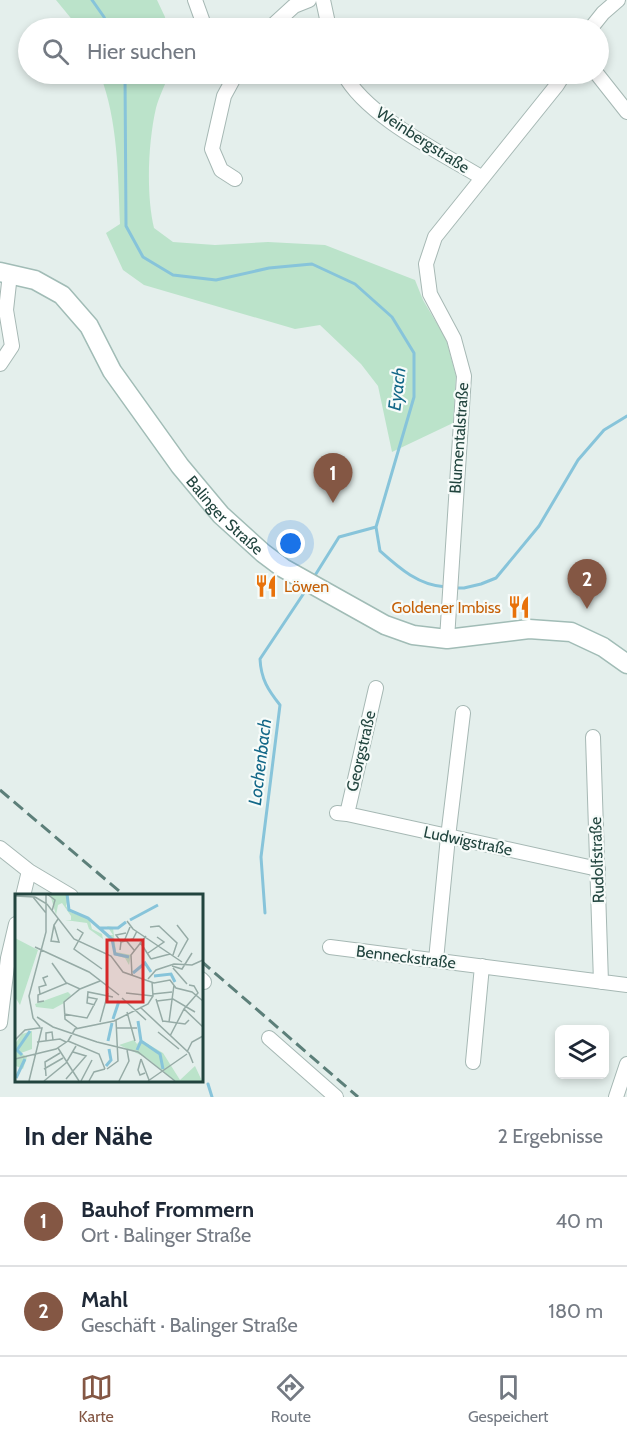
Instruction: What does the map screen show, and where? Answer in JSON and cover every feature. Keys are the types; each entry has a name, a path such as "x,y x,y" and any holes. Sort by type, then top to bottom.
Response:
{"main road":[{"name":"Balinger Straße","path":"5,273 35,280 62,295 89,326 112,371 180,466 222,515 283,568 385,625 413,635 529,628 571,632 603,647 627,664"}],"street":[{"path":"195,0 201,18"},
{"path":"281,18 294,6 309,0"},
{"path":"323,0 327,18"},
{"path":"599,18 618,0"},
{"path":"231,84 224,96 212,149 220,170 235,179"},
{"name":"Weinbergstraße","path":"352,84 382,117 481,177"},
{"name":"Blumentalstraße","path":"448,633 464,376 454,339 430,294 426,264 435,237 558,84"},
{"path":"605,84 627,112"},
{"path":"0,364 12,346 6,310 5,273"},
{"name":"Georgstraße","path":"342,814 376,688"},
{"path":"436,960 463,713"},
{"name":"Rudolfstraße","path":"593,737 601,982"},
{"name":"Ludwigstraße","path":"342,814 598,869"},
{"path":"0,848 29,871 67,894"},
{"path":"23,894 29,871"},
{"path":"0,1023 8,981 8,958 15,928"},
{"name":"Benneckstraße","path":"330,947 627,986"},
{"path":"473,1062 482,966"},
{"path":"269,1038 336,1097"},
{"path":"616,1097 627,1064"}],"green space":[{"path":"56,0 157,0 165,18 71,18"},
{"path":"103,84 165,84 153,122 149,184 154,228 173,242 215,245 268,242 325,245 415,280 423,300 446,339 456,376 453,423 392,452 378,386 361,364 320,325 295,329 144,285 123,270 106,233 120,224 114,129"}],"waterway":[{"name":"Eyach","path":"92,0 104,18"},
{"name":"Eyach","path":"125,84 126,226 143,257 173,275 216,280 269,268 312,264 355,284 392,317 414,353 414,397 376,527 380,551 418,580 446,587"},
{"name":"Eyach","path":"455,588 481,584 496,578 539,526 578,460 604,430 627,416"},
{"name":"Lochenbach","path":"314,577 339,537 376,527"},
{"name":"Lochenbach","path":"265,913 261,857 280,705 266,684 260,659 308,587"},
{"name":"Lochenbach","path":"208,1084 212,1097"}],"railway":[{"path":"0,790 123,894"},
{"path":"202,962 358,1097"}],"place":[{"name":"Bauhof Frommern","path":"333,503"},
{"name":"Löwen","path":"266,586"},
{"name":"Goldener Imbiss","path":"519,607"},
{"name":"Mahl","path":"587,609"}]}
